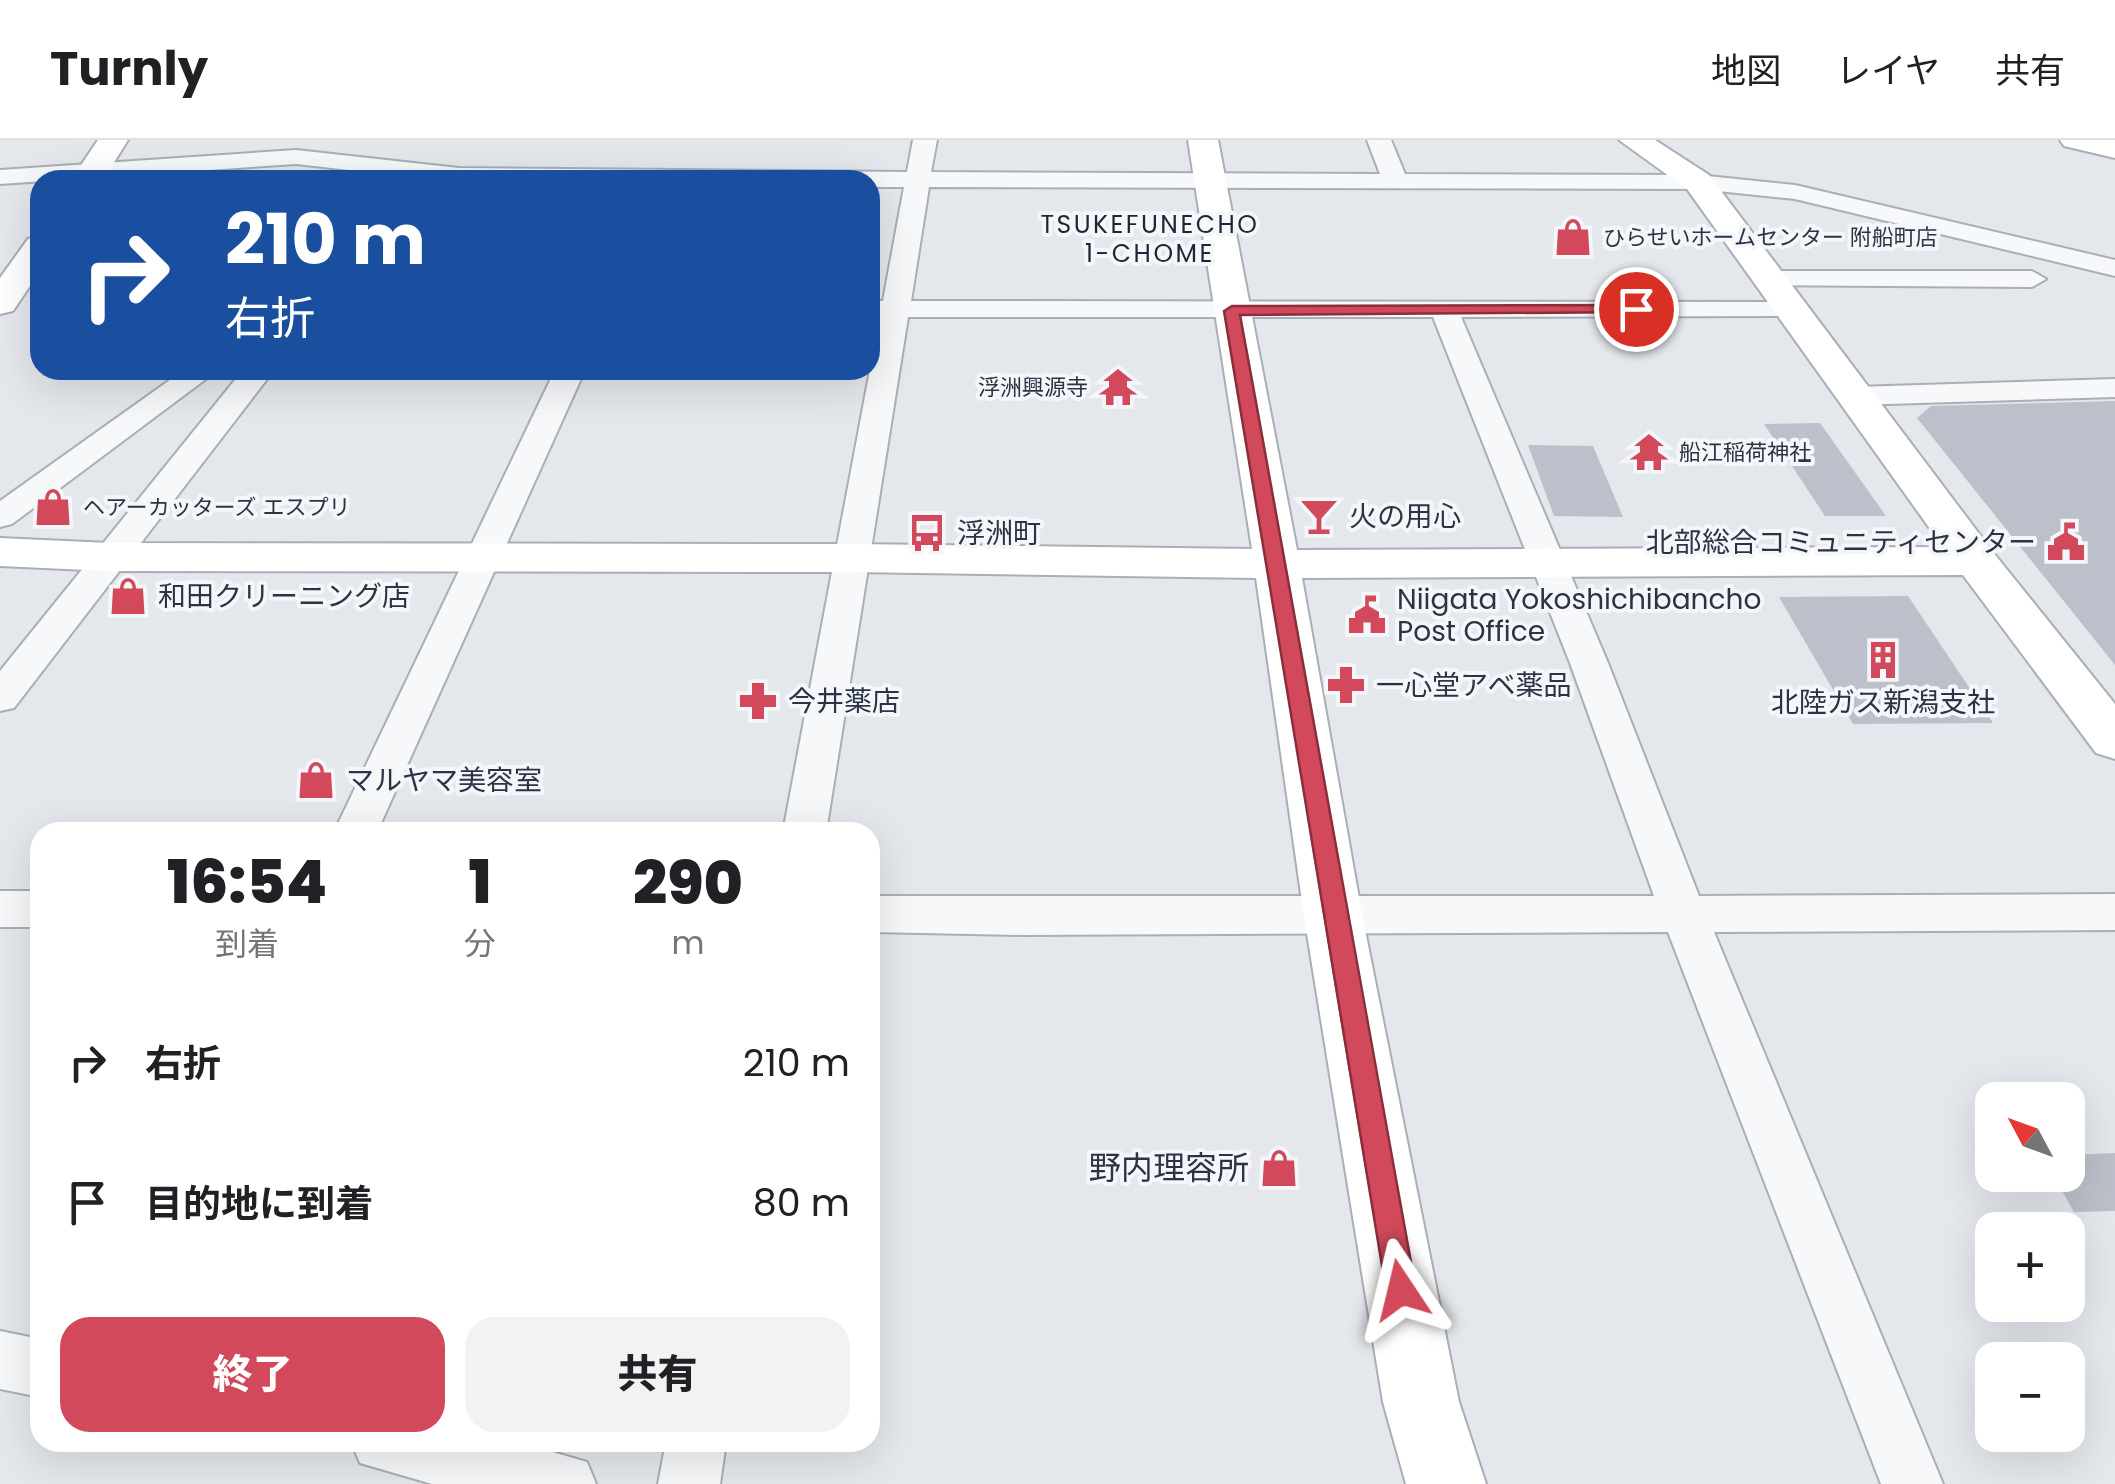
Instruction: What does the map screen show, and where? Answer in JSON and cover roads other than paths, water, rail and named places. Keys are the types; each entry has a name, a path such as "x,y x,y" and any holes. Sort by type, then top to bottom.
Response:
{"street":[{"path":"93,170 113,140"},
{"path":"925,140 919,179 882,309 1444,310 2032,279"},
{"path":"1202,140 1333,915 1422,1402 1446,1484"},
{"path":"1379,140 1396,180"},
{"path":"1634,140 1698,182 1976,562 2115,740"},
{"path":"2074,140 2115,149"},
{"path":"129,170 300,148 418,170"},
{"path":"465,170 489,152"},
{"path":"668,170 676,153"},
{"path":"0,177 30,176"},
{"path":"880,179 1698,182 1796,192 2115,268"},
{"path":"0,302 30,260"},
{"path":"1444,310 1589,663 1683,914 1912,1484"},
{"path":"0,517 188,380"},
{"path":"0,698 251,380"},
{"path":"359,822 565,380"},
{"path":"806,822 852,558 873,380"},
{"path":"1855,396 2115,388"},
{"path":"0,552 108,557 852,558 1276,564 1546,560 1976,562"},
{"path":"0,909 30,909"},
{"path":"880,914 2115,912"},
{"path":"0,1360 30,1366"},
{"path":"425,1452 564,1484"},
{"path":"689,1484 694,1452"}],"place":[{"name":"ひらせいホームセンター 附船町店","path":"1573,237"},
{"name":"浮洲興源寺","path":"1118,387"},
{"name":"船江稲荷神社","path":"1649,452"},
{"name":"ヘアーカッターズ エスプリ","path":"53,507"},
{"name":"火の用心","path":"1319,516"},
{"name":"浮洲町","path":"927,533"},
{"name":"北部総合コミュニティセンター","path":"2066,542"},
{"name":"和田クリーニング店","path":"128,596"},
{"name":"Niigata Yokoshichibancho Post Office","path":"1367,615"},
{"name":"北陸ガス新潟支社","path":"1883,660"},
{"name":"一心堂アベ薬品","path":"1346,685"},
{"name":"今井薬店","path":"758,701"},
{"name":"マルヤマ美容室","path":"316,780"},
{"name":"野内理容所","path":"1279,1168"}],"district":[{"name":"TSUKEFUNECHO 1-CHOME","path":"1150,238"}]}
